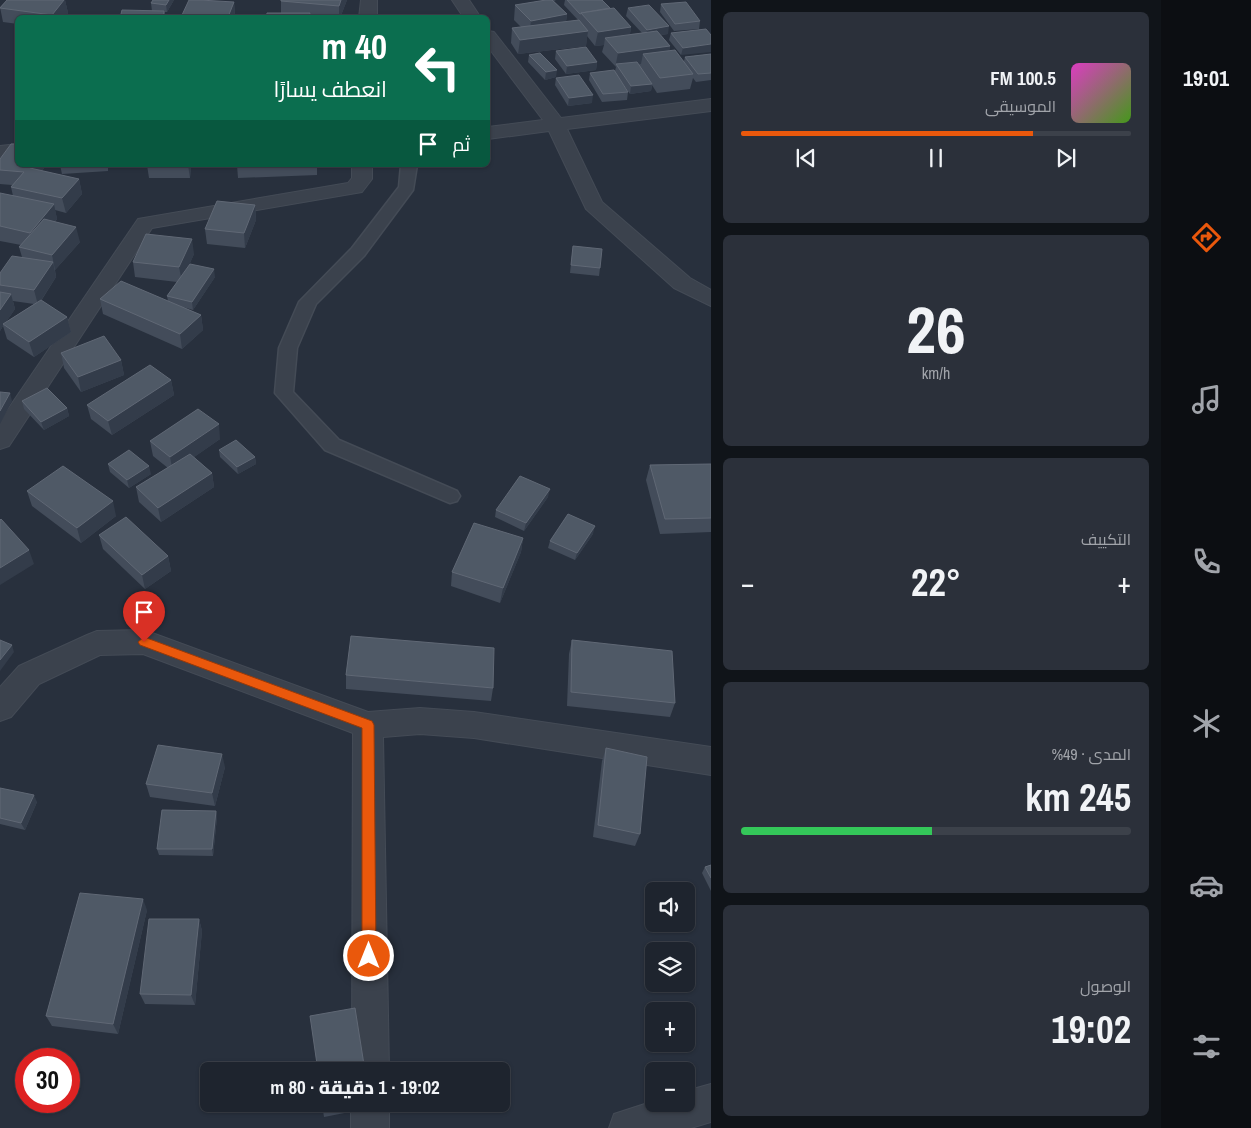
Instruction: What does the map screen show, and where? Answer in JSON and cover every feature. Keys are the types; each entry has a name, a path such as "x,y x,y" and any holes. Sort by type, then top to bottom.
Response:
{"street":[{"path":"368,15 369,0"},
{"path":"460,0 471,15"},
{"path":"490,39 556,125 593,205 682,283 711,299"},
{"path":"490,133 711,105"},
{"path":"0,440 145,223 356,188 362,178 362,167"},
{"path":"0,708 29,675 97,643 144,642 368,725 420,721 474,726 711,761"},
{"path":"368,725 370,1062"},
{"path":"628,1128 711,1103"},
{"path":"370,1112 370,1128"}],"lane":[{"path":"409,167 407,187 358,252 308,302 288,348 284,393 332,445 450,496"}],"building":[{"path":"7,0 64,0 52,15 0,8"},
{"path":"153,0 169,0 166,5 151,3"},
{"path":"189,0 234,2 229,15 182,15"},
{"path":"281,0 341,0 339,6"},
{"path":"552,0 567,14 531,21 515,5"},
{"path":"567,0 602,0 610,8 580,14"},
{"path":"686,2 700,21 675,24 661,4"},
{"path":"649,5 669,26 647,30 628,8"},
{"path":"614,8 631,27 598,32 581,13"},
{"path":"122,10 164,11 163,15 121,15"},
{"path":"267,13 310,13 310,15 267,15"},
{"path":"579,20 588,31 520,40 512,28"},
{"path":"706,29 711,35 711,44 683,48 671,33"},
{"path":"657,31 670,46 618,53 605,38"},
{"path":"586,47 597,62 567,66 556,51"},
{"path":"675,50 693,74 660,78 643,54"},
{"path":"540,53 557,70 546,72 529,55"},
{"path":"711,54 711,73 698,74 685,57"},
{"path":"637,62 652,84 631,86 616,64"},
{"path":"614,70 628,92 603,94 590,73"},
{"path":"579,75 593,95 569,98 556,78"},
{"path":"11,144 15,144 15,167 31,167 79,179 62,198 11,187 24,172 0,170 0,159"},
{"path":"0,193 54,204 30,233 0,226"},
{"path":"217,201 255,205 244,233 205,229"},
{"path":"44,219 76,227 52,255 19,247"},
{"path":"146,234 192,239 179,267 133,262"},
{"path":"573,246 602,249 600,268 571,265"},
{"path":"12,256 53,262 34,290 0,285 0,273"},
{"path":"190,264 214,269 192,302 167,296"},
{"path":"121,281 201,315 180,334 100,299"},
{"path":"0,292 11,294 0,310"},
{"path":"41,300 67,317 29,342 3,324"},
{"path":"104,336 121,360 78,377 61,353"},
{"path":"150,365 171,380 108,421 87,405"},
{"path":"47,388 67,408 41,422 22,401"},
{"path":"0,392 10,393 0,411"},
{"path":"198,409 219,424 170,457 150,441"},
{"path":"236,440 255,457 237,467 219,450"},
{"path":"129,450 149,466 127,480 108,464"},
{"path":"190,454 212,473 158,508 136,487"},
{"path":"711,464 711,518 665,519 650,465"},
{"path":"63,466 113,501 77,528 27,491"},
{"path":"520,476 550,489 526,523 496,510"},
{"path":"568,514 595,526 577,553 550,541"},
{"path":"126,517 168,556 142,575 99,535"},
{"path":"0,520 29,550 0,568"},
{"path":"474,523 523,538 503,588 452,572"},
{"path":"351,636 494,648 493,688 346,675"},
{"path":"0,640 12,645 0,660"},
{"path":"572,640 672,651 675,703 571,692"},
{"path":"158,745 222,754 212,793 146,784"},
{"path":"606,748 647,757 640,834 598,825"},
{"path":"0,788 34,795 21,823 0,818"},
{"path":"162,810 216,811 212,849 157,849"},
{"path":"711,865 711,878 705,867"},
{"path":"80,893 143,899 113,1024 46,1016"},
{"path":"149,919 199,919 191,995 140,994"},
{"path":"355,1008 364,1062 317,1062 310,1016"}],"route":[{"path":"144,642 368,725 369,956"}]}
